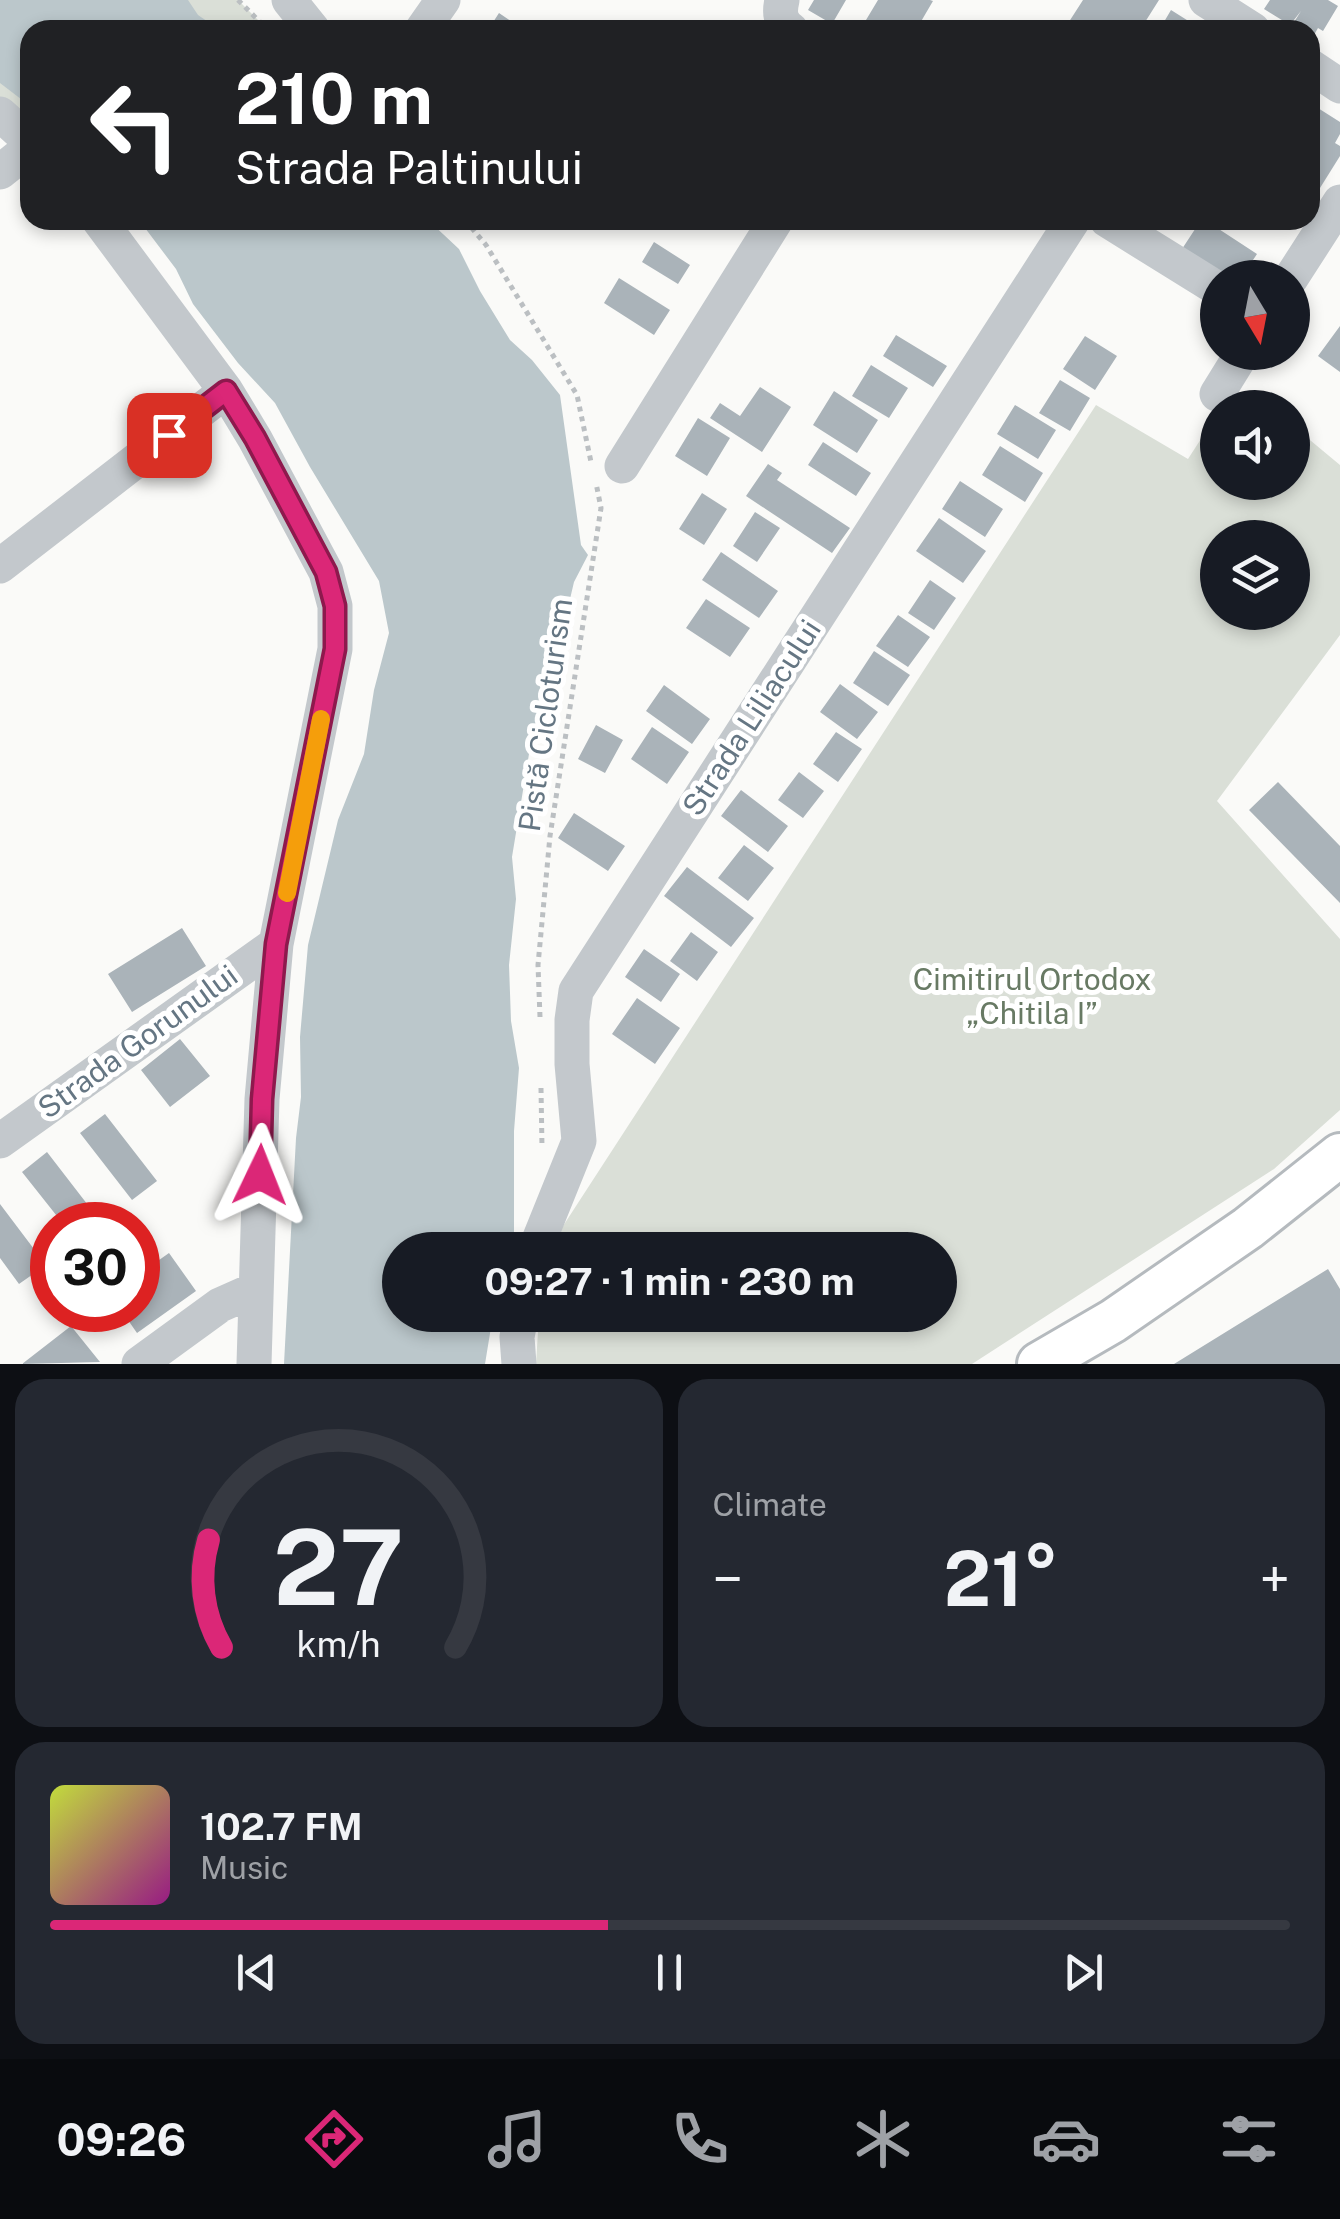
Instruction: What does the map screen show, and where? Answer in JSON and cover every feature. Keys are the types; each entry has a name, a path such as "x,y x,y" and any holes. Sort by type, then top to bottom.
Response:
{"main road":[{"path":"1039,1364 1113,1321 1248,1228 1340,1155"}],"street":[{"path":"289,0 305,20"},
{"path":"1206,0 1237,20"},
{"path":"0,114 20,135"},
{"path":"0,172 20,154"},
{"path":"1302,260 1340,202"},
{"path":"106,230 226,391 255,438 326,572 335,606 335,649 276,944 262,1099 254,1364"},
{"path":"622,466 770,230"},
{"name":"Strada Liliacului","path":"541,1232 579,1140 572,1064 576,991 1066,230"},
{"path":"1123,230 1200,278"},
{"path":"0,566 226,391"},
{"name":"Strada Gorunului","path":"0,1141 276,944"},
{"path":"139,1364 220,1305 256,1289"},
{"path":"518,1332 519,1364"}],"path":[{"path":"238,0 258,20"},
{"name":"Pistă Cicloturism","path":"473,230 577,396 601,508 550,836 538,964 540,1024"},
{"path":"538,1162 542,1144 541,1084"}],"green space":[{"path":"0,0 238,0 258,20 20,20 20,130 0,116"},
{"name":"Cimitirul Ortodox „Chitila I”","path":"1096,405 1188,459 1200,440 1200,500 1310,500 1310,440 1340,465 1340,635 1217,801 1340,939 1340,1110 1274,1169 972,1364 536,1364 538,1332 957,1332 957,1232 559,1232"}],"shaded area":[{"path":"0,0 188,0 205,20 20,20 20,98 0,83"},
{"path":"147,230 439,230 459,249 510,340 560,395 581,545 588,555 574,582 543,714 529,754 512,857 516,899 509,965 511,1021 519,1068 514,1131 514,1232 382,1232 382,1332 490,1332 485,1364 284,1364 308,945 338,820 364,754 374,690 389,633 379,581 275,403 193,304 176,269"}],"building":[{"path":"814,0 846,0 834,20 825,20 808,10"},
{"path":"878,0 933,1 922,20 866,20"},
{"path":"1083,0 1159,0 1146,20 1070,20"},
{"path":"1270,0 1328,0 1338,6 1323,31 1320,20 1295,20 1301,11 1294,20 1282,20 1264,9"},
{"path":"1171,10 1187,20 1165,20"},
{"path":"1320,109 1340,122 1335,143 1340,146 1340,156 1320,188"},
{"path":"1194,230 1220,230 1257,254 1253,260 1200,261 1182,249"},
{"path":"654,242 690,265 678,284 642,262"},
{"path":"619,278 670,310 654,335 604,303"},
{"path":"1340,326 1340,372 1318,356"},
{"path":"896,335 947,366 933,387 883,356"},
{"path":"1085,336 1117,356 1095,390 1063,369"},
{"path":"871,365 908,388 889,418 852,396"},
{"path":"1060,380 1090,398 1070,431 1039,413"},
{"path":"760,387 791,407 762,452 710,418 720,403 740,416"},
{"path":"834,391 878,420 857,453 813,425"},
{"path":"1015,405 1056,430 1038,459 997,434"},
{"path":"698,418 730,438 707,476 675,456"},
{"path":"823,442 871,473 856,496 808,465"},
{"path":"1000,446 1043,473 1025,502 982,475"},
{"path":"768,464 782,473 777,480 850,528 832,553 746,496"},
{"path":"960,481 1003,509 985,537 942,509"},
{"path":"702,493 727,509 704,545 679,529"},
{"path":"755,512 780,528 757,562 733,546"},
{"path":"939,518 986,551 963,583 916,551"},
{"path":"721,552 778,591 759,618 702,580"},
{"path":"930,580 956,598 934,630 908,613"},
{"path":"706,599 750,628 730,657 686,628"},
{"path":"898,615 930,637 908,667 876,646"},
{"path":"874,651 910,675 888,706 853,683"},
{"path":"840,684 878,712 857,739 820,712"},
{"path":"664,685 710,719 692,744 646,711"},
{"path":"596,725 623,740 605,773 578,759"},
{"path":"652,727 689,752 667,784 631,759"},
{"path":"836,732 862,749 838,782 813,764"},
{"path":"799,772 824,791 803,818 778,800"},
{"path":"1278,782 1340,846 1340,903 1249,810"},
{"path":"741,790 788,826 768,852 721,816"},
{"path":"574,813 625,846 608,871 558,838"},
{"path":"744,845 774,868 748,901 718,878"},
{"path":"687,867 754,918 731,947 664,896"},
{"path":"182,928 206,966 132,1012 108,974"},
{"path":"691,932 718,952 697,981 670,961"},
{"path":"644,949 680,974 661,1002 625,977"},
{"path":"637,998 680,1028 655,1064 612,1034"},
{"path":"180,1039 210,1076 170,1107 141,1070"},
{"path":"105,1114 157,1181 132,1200 80,1133"},
{"path":"47,1152 86,1202 46,1202 22,1172"},
{"path":"0,1204 30,1244 30,1276 19,1284 0,1258"},
{"path":"169,1253 196,1291 160,1317 160,1259"},
{"path":"1328,1269 1340,1289 1340,1364 1174,1364"},
{"path":"63,1332 76,1332 100,1362 22,1364"}],"slow traffic":[{"path":"287,893 321,719"}],"route":[{"path":"169,435 226,391 326,572 335,606 335,649 276,944 262,1099 260,1175"}]}
